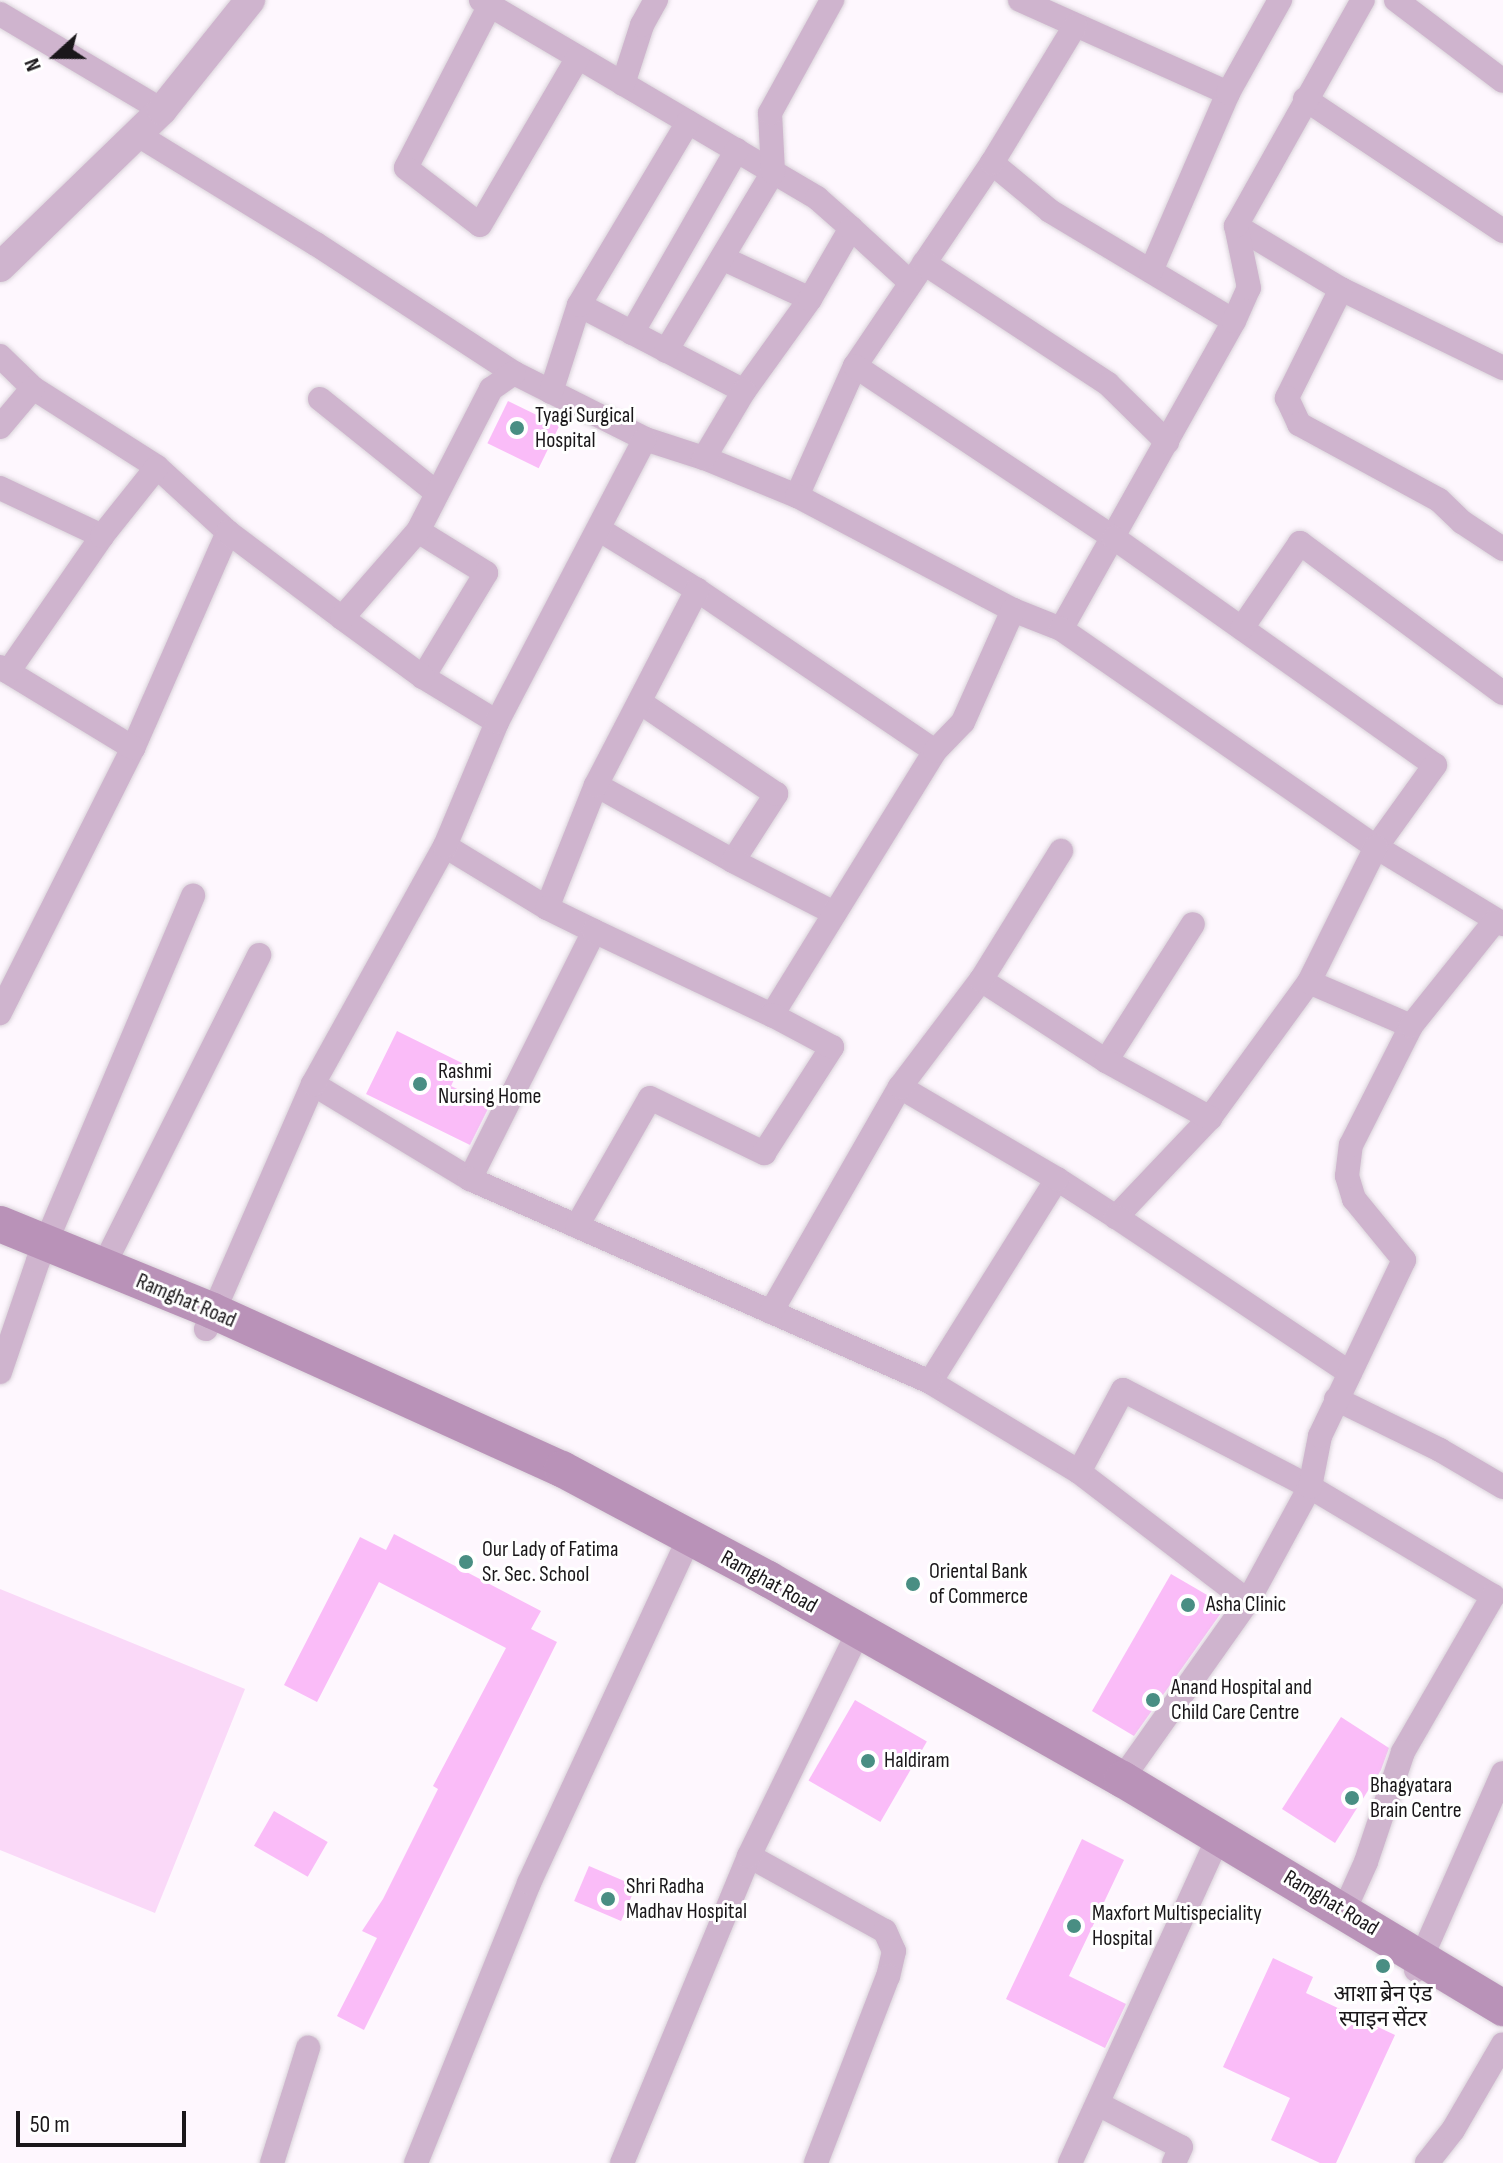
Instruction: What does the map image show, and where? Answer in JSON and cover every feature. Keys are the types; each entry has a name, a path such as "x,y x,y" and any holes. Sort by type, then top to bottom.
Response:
{"main road":[{"name":"Ramghat Road","path":"0,1224 42,1252 562,1469 768,1579 1122,1779 1344,1911 1503,2028"},
{"name":"Ramghat Road","path":"0,1245 103,1267 555,1484 851,1647 1212,1852 1326,1923 1418,1964 1503,2008"}],"street":[{"path":"0,267 162,110 250,0"},
{"path":"623,84 642,25 656,0"},
{"path":"666,351 773,172 770,113 832,0"},
{"path":"1020,0 1228,93"},
{"path":"1151,271 1228,93 1280,0"},
{"path":"1061,629 1234,321 1249,288 1236,226 1363,0"},
{"path":"1396,0 1503,81"},
{"path":"578,57 480,225 406,168 486,3 737,150 817,198 851,228 917,273 1108,384 1167,442"},
{"path":"0,14 162,110"},
{"path":"797,496 855,366 992,163 1075,26"},
{"path":"1305,99 1503,231"},
{"path":"551,392 579,305 688,122"},
{"path":"138,135 316,244 514,373 645,439 704,458 797,496 1013,610 1061,629 1376,847 1499,923 1411,1026 1351,1145 1347,1176 1354,1199 1404,1260 1320,1436 1310,1487 1248,1601 1122,1779"},
{"path":"632,333 737,150"},
{"path":"992,163 1050,211 1234,321"},
{"path":"1236,226 1341,289 1503,368"},
{"path":"704,458 744,391 810,299 851,228"},
{"path":"722,258 810,299"},
{"path":"1206,304 1249,288"},
{"path":"1341,289 1287,398 1299,424 1439,500 1462,522 1503,549"},
{"path":"579,305 744,391"},
{"path":"0,356 33,388 157,467 228,532 342,618 423,677 497,722"},
{"path":"855,366 1114,538 1435,765 1376,847 1309,982 1210,1118 1116,1217"},
{"path":"342,618 418,531 491,389 514,373"},
{"path":"0,427 33,388"},
{"path":"320,399 437,493"},
{"path":"209,1320 313,1084 445,846 497,722 645,439"},
{"path":"133,748 4,669 157,467"},
{"path":"0,488 102,536"},
{"path":"600,530 697,590 935,751"},
{"path":"418,531 486,573 423,677"},
{"path":"0,1013 133,748 228,532"},
{"path":"1242,628 1300,543 1503,693"},
{"path":"547,908 596,785 697,590"},
{"path":"772,1015 935,751 963,722 1013,610"},
{"path":"641,703 776,794 733,861"},
{"path":"596,785 834,913"},
{"path":"445,846 547,908 772,1015 832,1047 764,1153 650,1098 577,1226"},
{"path":"771,1312 900,1087 981,980 1061,851"},
{"path":"0,1372 42,1252 193,895"},
{"path":"1106,1061 1193,924"},
{"path":"470,1179 594,931"},
{"path":"103,1267 259,955"},
{"path":"981,980 1106,1061 1210,1118"},
{"path":"1309,982 1411,1026"},
{"path":"313,1084 470,1179 930,1382 1079,1472 1248,1601"},
{"path":"900,1087 1057,1179 1350,1373"},
{"path":"930,1382 1057,1179"},
{"path":"1079,1472 1123,1390 1310,1487 1493,1596 1403,1752 1366,1862 1344,1911"},
{"path":"1336,1399 1503,1487"},
{"path":"416,2163 529,1883 682,1554"},
{"path":"622,2163 749,1856 851,1647"},
{"path":"1418,1964 1503,1773"},
{"path":"1070,2163 1212,1852"},
{"path":"749,1856 885,1931 894,1951 888,1976 816,2163"},
{"path":"1427,2163 1453,2130 1503,2044"},
{"path":"272,2163 308,2048"},
{"path":"1098,2104 1181,2147 1174,2163"}],"shaded area":[{"path":"0,1589 245,1689 155,1913 0,1850"}],"building":[{"path":"508,401 559,426 539,468 487,443"},
{"path":"397,1031 462,1063 451,1086 490,1105 470,1145 366,1094"},
{"path":"394,1534 541,1611 531,1629 557,1642 364,2030 337,2016 377,1938 362,1931 383,1899 438,1789 433,1786 506,1648 379,1582 317,1702 284,1685 360,1537 386,1550"},
{"path":"1171,1574 1226,1606 1134,1736 1092,1711"},
{"name":"Haldiram","path":"855,1700 927,1742 880,1822 808,1781"},
{"path":"1341,1717 1389,1748 1381,1770 1335,1843 1282,1809"},
{"path":"274,1811 328,1842 308,1877 254,1846"},
{"path":"1082,1839 1124,1860 1069,1976 1126,2004 1105,2048 1006,1999"},
{"path":"589,1866 636,1886 621,1921 574,1901"},
{"path":"1273,1958 1313,1977 1306,1993 1395,2035 1336,2163 1320,2163 1271,2140 1290,2098 1223,2067"}],"place":[{"name":"Tyagi Surgical Hospital","path":"517,428"},
{"name":"Rashmi Nursing Home","path":"420,1084"},
{"name":"Our Lady of Fatima Sr. Sec. School","path":"466,1562"},
{"name":"Oriental Bank of Commerce","path":"913,1584"},
{"name":"Asha Clinic","path":"1188,1605"},
{"name":"Anand Hospital and Child Care Centre","path":"1153,1700"},
{"name":"Haldiram","path":"868,1761"},
{"name":"Bhagyatara Brain Centre","path":"1352,1798"},
{"name":"Shri Radha Madhav Hospital","path":"608,1899"},
{"name":"Maxfort Multispeciality Hospital","path":"1074,1926"},
{"name":"आशा ब्रेन एंड स्पाइन सेंटर","path":"1383,1966"}]}
